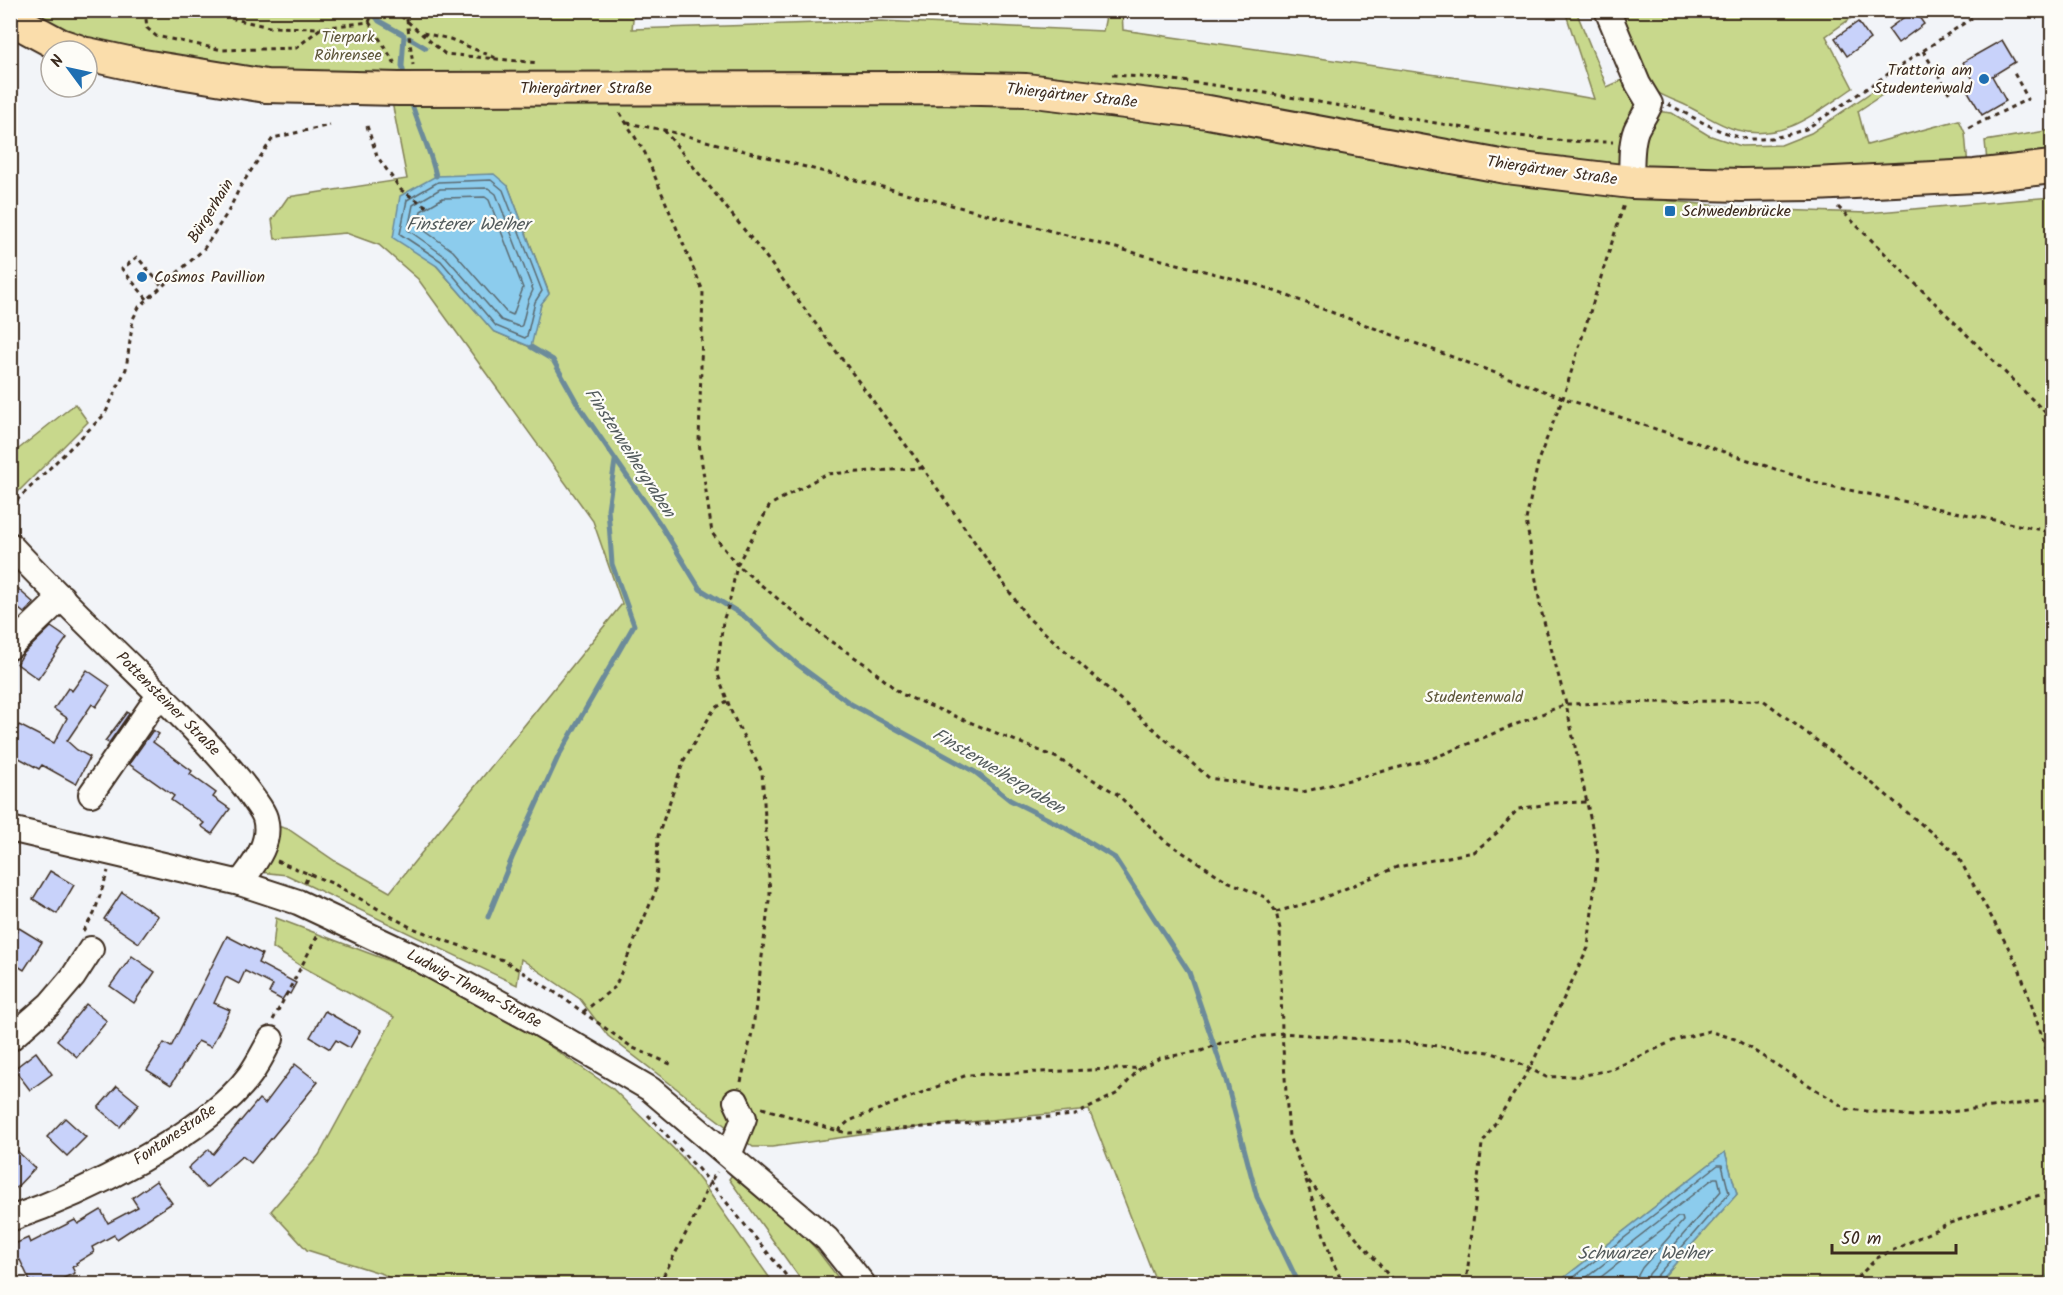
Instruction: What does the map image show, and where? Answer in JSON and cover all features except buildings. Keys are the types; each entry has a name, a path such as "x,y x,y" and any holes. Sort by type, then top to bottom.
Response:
{"main road":[{"path":"10,18 49,39"},
{"name":"Thiergärtner Straße","path":"99,57 266,86 406,89 937,87 1026,90 1208,112 1506,167 1631,182 1742,186 1814,184 1975,176 2052,167"}],"street":[{"path":"1607,10 1638,84 1650,104 1646,115 1637,127 1633,141 1631,182"},
{"name":"Pottensteiner Straße","path":"10,545 205,739 238,776 264,816 266,839 262,852"},
{"path":"10,647 62,597"},
{"path":"91,794 160,694"},
{"name":"Ludwig-Thoma-Straße","path":"10,829 240,883 298,902 415,957 539,1024 650,1089 827,1239 863,1284"},
{"path":"240,883 262,852"},
{"path":"10,1040 50,1004 73,977 91,949"},
{"name":"Fontanestraße","path":"10,1219 122,1170 188,1130 221,1105 249,1076 271,1039"},
{"path":"729,1155 744,1118 736,1101"}],"path":[{"path":"146,10 147,28 156,36 223,50 296,48 321,28"},
{"path":"196,10 269,27 321,28 369,21"},
{"path":"394,10 445,54 547,64"},
{"path":"406,89 407,20 410,10"},
{"path":"1650,104 1668,104 1722,130 1749,139 1778,138 1806,129 1984,10"},
{"path":"369,21 374,11"},
{"path":"369,21 394,62 406,89"},
{"path":"421,33 450,39 500,60"},
{"path":"1923,51 1950,94"},
{"path":"1969,128 2028,99 2014,73"},
{"path":"1343,1284 1332,1260 1306,1178 1289,1137 1282,1033 1280,929 1276,912 1267,898 1227,881 1165,841 1117,794 1055,757 902,694 868,666 824,637 737,565 712,533 699,443 703,291 645,153 627,123 664,130 1258,285 1563,398 1820,484 2052,532"},
{"name":"Bürgerhain","path":"10,507 105,414 126,369 133,319 139,307 202,250 273,138 330,125"},
{"path":"367,126 377,156 401,190 429,208"},
{"path":"664,130 766,257 923,468 1027,617 1209,778 1303,792 1431,759 1566,704 1763,700 1861,774 1956,853 2018,965 2052,1066"},
{"path":"1466,1284 1482,1144 1530,1068 1588,948 1598,855 1566,704 1541,610 1526,520 1539,458 1563,398 1631,182"},
{"path":"1814,184 2052,419"},
{"path":"147,300 122,269 137,257 162,286"},
{"path":"2048,413 2052,408"},
{"path":"923,468 826,474 770,505 737,565 723,621 717,672 733,716 762,772 770,893 753,1028 736,1101 838,1131 849,1132 1075,1114 1118,1093 1140,1068 1160,1058 1201,1051 1221,1043 1282,1033 1413,1043 1489,1052 1530,1068 1546,1077 1581,1076 1613,1069 1675,1040 1709,1031 1735,1039 1847,1108 1914,1116 2052,1100"},
{"path":"583,1012 615,987 656,890 658,836 684,760 714,710 727,700"},
{"path":"1276,912 1318,900 1397,867 1474,852 1498,832 1518,809 1554,803 1586,802"},
{"path":"262,852 274,860 334,884 410,927 503,960 633,1048 673,1065"},
{"path":"91,949 80,935 94,914 114,853"},
{"path":"298,902 309,873"},
{"path":"271,1039 270,1024 320,931 311,928"},
{"path":"838,1131 849,1121 967,1075 1140,1068"},
{"path":"644,1111 710,1182 793,1284"},
{"path":"1306,1178 1396,1284"},
{"path":"659,1284 710,1182"},
{"path":"1851,1284 1877,1258 1947,1224 2052,1192"}],"green space":[{"name":"Tierpark Röhrensee","path":"634,10 632,29 881,21 1103,31 1107,11 1122,11 1123,30 1594,99 1565,11 1576,11 1607,87 1625,79 1635,101 1628,121 1655,111 1672,113 1708,135 1741,146 1781,145 1811,133 1873,91 1888,91 1858,111 1867,145 1959,120 1965,133 1968,167 1828,173 1614,170 1116,90 263,76 99,42 99,39 84,39 60,34 21,11"},
{"path":"1616,11 1861,11 1826,36 1853,88 1813,115 1785,128 1754,133 1737,130 1652,89 1647,84"},
{"name":"Studentenwald","path":"936,96 1115,112 1612,195 1750,209 1867,213 2052,197 2052,1213 2047,1284 1657,1284 1737,1194 1725,1152 1556,1284 1157,1284 1089,1110 919,1127 772,1147 753,1147 608,1036 580,999 521,959 517,985 287,875 260,872 273,825 288,829 335,861 390,892 622,604 593,521 418,279 379,245 346,233 275,239 272,220 288,197 407,179 391,97","holes":["508,186 549,293 541,304 530,347 493,331 434,263"]},
{"path":"2052,130 2052,152 1987,162 1985,141"},
{"path":"75,404 88,422 11,499 11,455"},
{"path":"276,918 408,968 533,1035 612,1088 682,1157 774,1284 398,1284 383,1274 307,1250 271,1211 319,1155 394,1017 273,948"},
{"path":"742,1169 817,1250 843,1284 804,1284 729,1179 734,1172"}],"water":[{"name":"Finsterer Weiher","path":"494,174 508,186 549,294 541,304 531,347 493,331 437,266 393,238 400,196 436,176"},
{"name":"Schwarzer Weiher","path":"1725,1152 1737,1194 1657,1284 1556,1284"},
{"path":"2052,1213 2052,1284 2047,1284"}],"waterway":[{"name":"Finsterweihergraben","path":"371,10 379,21 404,35 402,66 405,78"},
{"path":"409,38 426,48"},
{"name":"Finsterweihergraben","path":"410,98 436,176"},
{"name":"Finsterweihergraben","path":"531,347 553,360 580,408 662,527 700,589 744,616 797,664 851,704 975,772 1010,800 1064,827 1115,858 1189,972 1226,1080 1257,1197 1299,1284"},
{"path":"488,917 558,757 634,625 612,564 608,509 615,461"}],"place":[{"name":"Trattoria am Studentenwald","path":"1984,79"},
{"name":"Schwedenbrücke","path":"1670,211"},
{"name":"Cosmos Pavillion","path":"142,277"}]}
